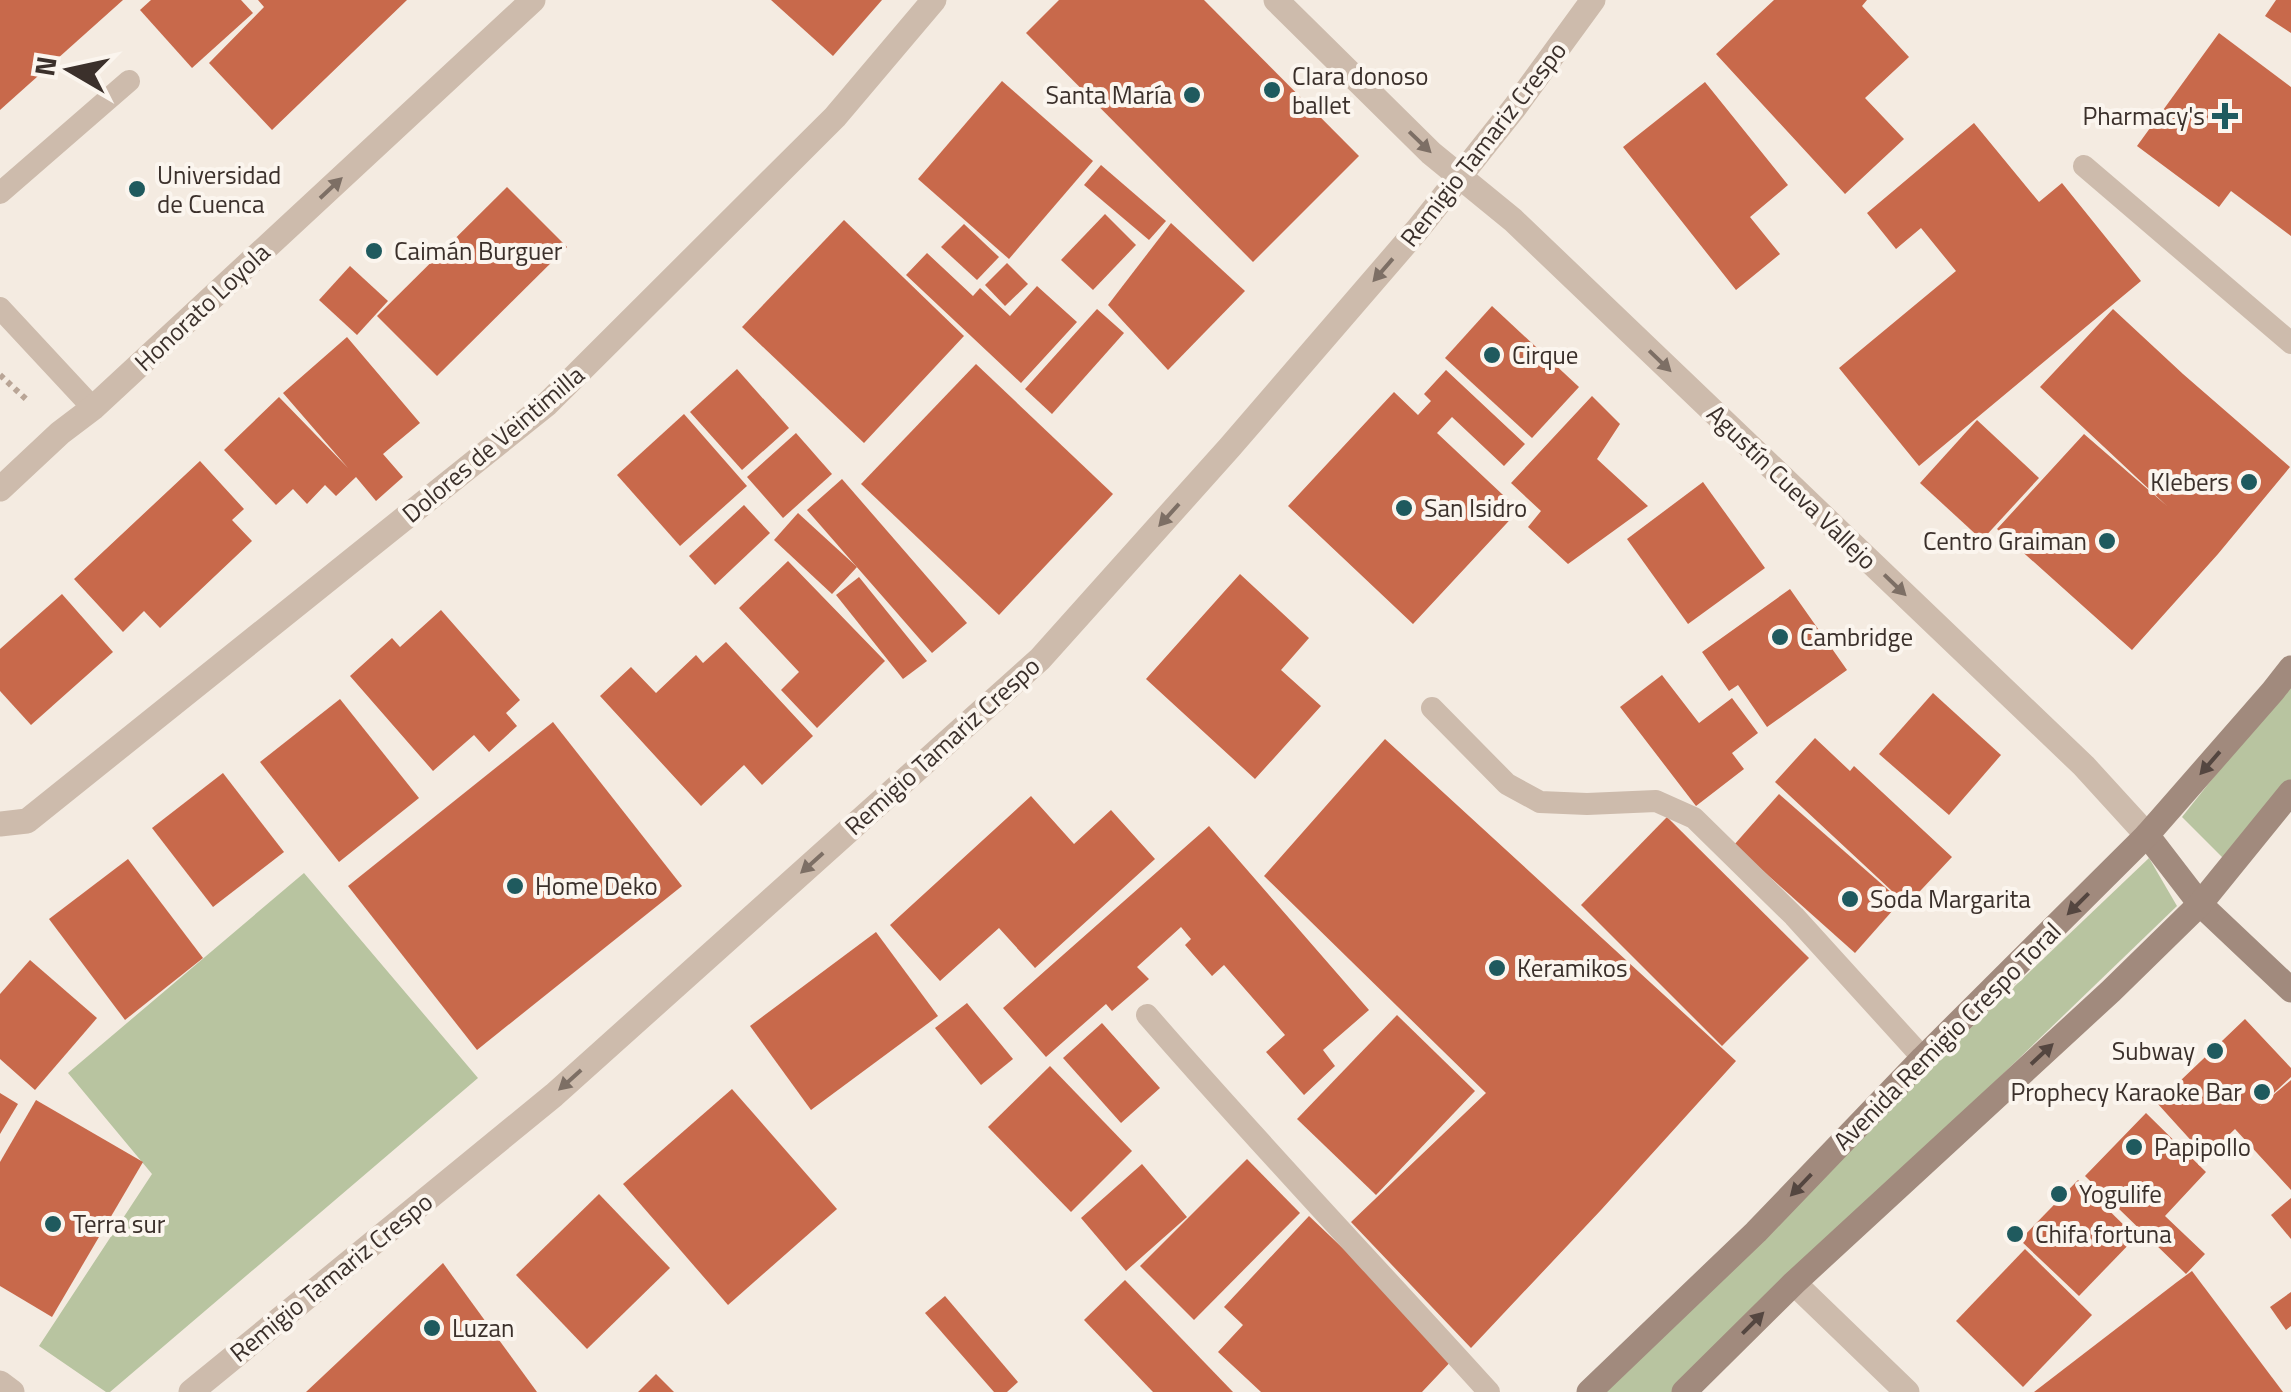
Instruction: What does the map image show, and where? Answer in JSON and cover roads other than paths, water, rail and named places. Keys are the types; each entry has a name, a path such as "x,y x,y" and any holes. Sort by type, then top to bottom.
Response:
{"main road":[{"name":"Avenida Remigio Crespo Toral","path":"1588,1392 1756,1232 1923,1058 2147,835 2291,668"},
{"path":"1684,1392 1794,1283 2200,904 2291,792"},
{"name":"Agustín Cueva Vallejo","path":"2147,835 2200,904 2291,990"}],"street":[{"name":"Honorato Loyola","path":"0,488 94,408 533,0"},
{"name":"Dolores de Veintimilla","path":"0,824 27,821 548,404 835,117 934,0"},
{"name":"Agustín Cueva Vallejo","path":"1276,0 1431,154 1513,220 2070,752 2147,835"},
{"name":"Remigio Tamariz Crespo","path":"191,1392 554,1095 1040,659 1230,446 1461,176 1593,0"},
{"path":"1794,1283 1907,1392"},
{"path":"0,1384 12,1392"}],"lane":[{"path":"0,193 129,82"},
{"path":"2084,166 2291,343"},
{"path":"0,308 94,408"},
{"path":"1432,708 1507,784 1540,802 1656,801 1694,818 1794,916 1923,1058"},
{"path":"1147,1015 1240,1122 1294,1176 1489,1392"}],"place":[{"name":"Clara donoso ballet","path":"1272,90"},
{"name":"Santa María","path":"1192,95"},
{"name":"Pharmacy's","path":"2225,116"},
{"name":"Universidad de Cuenca","path":"137,189"},
{"name":"Caimán Burguer","path":"374,251"},
{"name":"Cirque","path":"1492,355"},
{"name":"Klebers","path":"2249,482"},
{"name":"San Isidro","path":"1404,508"},
{"name":"Centro Graiman","path":"2107,541"},
{"name":"Cambridge","path":"1780,637"},
{"name":"Home Deko","path":"515,886"},
{"name":"Soda Margarita","path":"1850,899"},
{"name":"Keramikos","path":"1497,968"},
{"name":"Subway","path":"2215,1051"},
{"name":"Prophecy Karaoke Bar","path":"2262,1092"},
{"name":"Papipollo","path":"2134,1147"},
{"name":"Yogulife","path":"2059,1194"},
{"name":"Terra sur","path":"53,1224"},
{"name":"Chifa fortuna","path":"2015,1234"},
{"name":"Luzan","path":"432,1328"}]}
